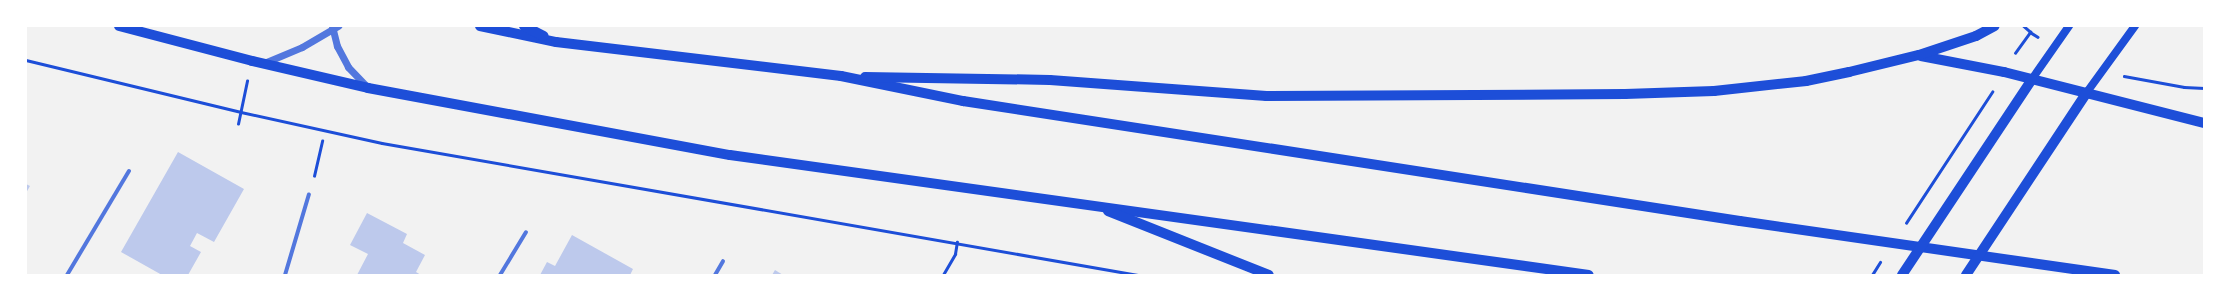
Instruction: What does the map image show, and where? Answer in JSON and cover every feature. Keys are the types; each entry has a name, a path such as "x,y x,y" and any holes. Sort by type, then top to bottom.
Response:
{"main road":[{"path":"119,26 264,64 368,88 730,155 1589,275"},
{"path":"480,26 556,42 841,76 963,101 1740,221 2115,275"},
{"path":"524,26 556,42"},
{"path":"841,76 1050,80 1266,96 1626,94 1714,91 1806,81 1919,55 1976,36 1995,26"},
{"path":"1902,275 1989,142 2069,26"},
{"path":"1966,275 2047,150 2135,26"},
{"path":"1919,55 2087,92 2204,123"},
{"path":"1094,205 1269,275"}],"street":[{"path":"264,64 334,27 348,67 368,88"},
{"path":"67,275 129,171"},
{"path":"285,275 309,194"},
{"path":"500,275 526,232"},
{"path":"715,275 723,262"}],"path":[{"path":"2023,26 2038,37"},
{"path":"2012,58 2030,32"},
{"path":"26,60 241,112 501,165 957,242 1138,275"},
{"path":"2119,75 2184,87 2204,88"},
{"path":"238,124 248,81"},
{"path":"1902,229 1992,91"},
{"path":"309,194 322,141"},
{"path":"943,275 955,254 957,242"},
{"path":"1872,275 1884,255"}],"building":[{"path":"178,152 244,189 214,242 197,233 190,246 201,252 188,275 162,275 121,252"},
{"path":"26,184 30,186 26,193"},
{"path":"367,213 407,234 403,243 425,255 416,272 421,275 357,275 368,254 350,245"},
{"path":"572,235 633,269 630,275 540,275 547,262 555,266"},
{"path":"775,270 783,275 772,275"}]}
